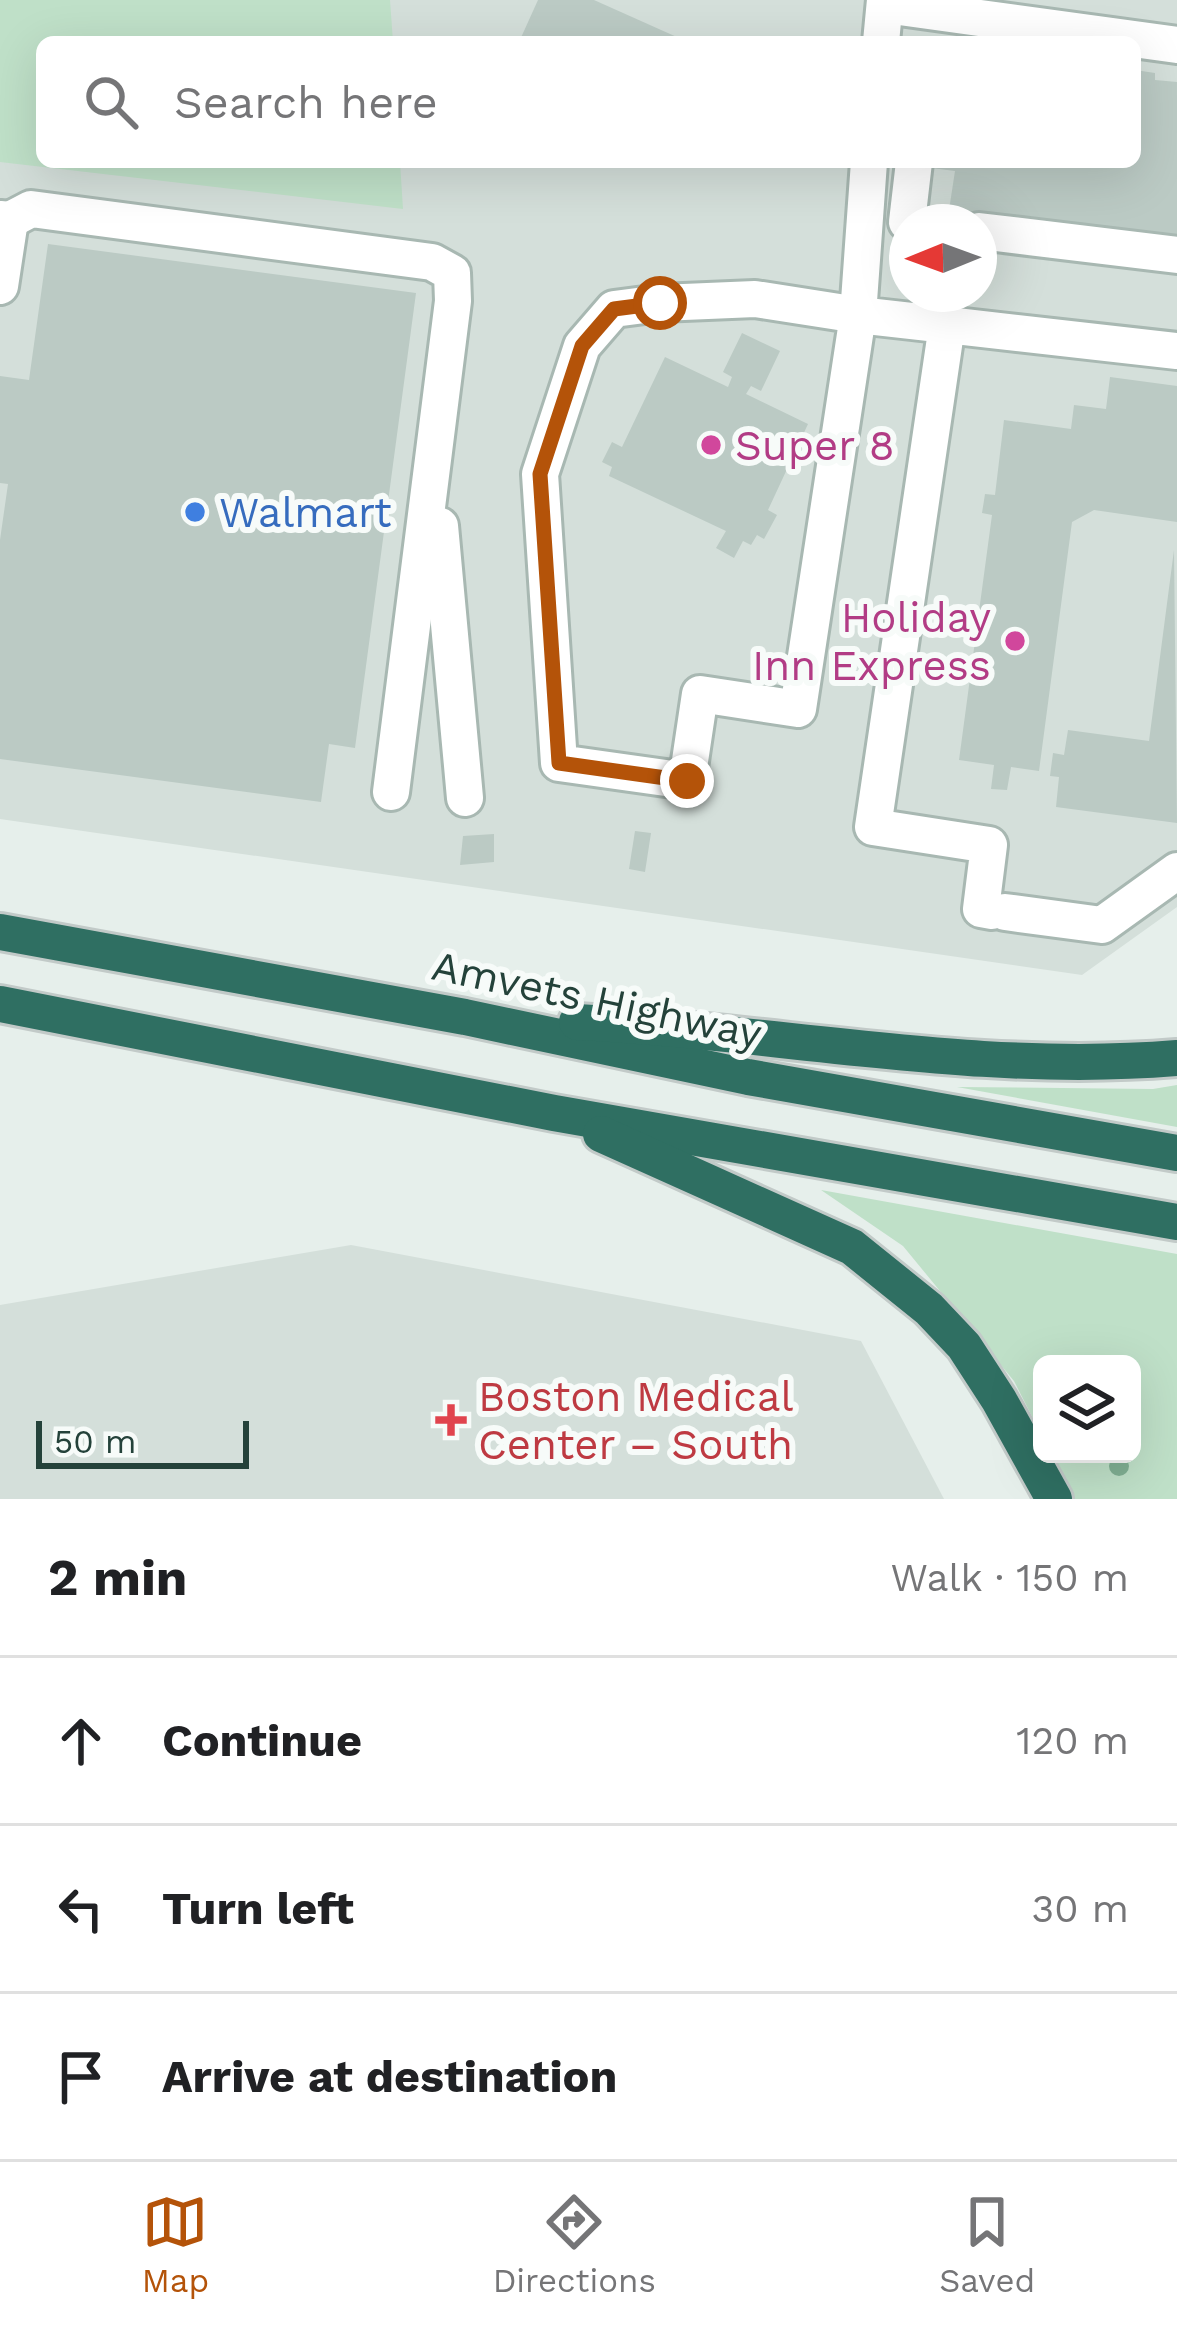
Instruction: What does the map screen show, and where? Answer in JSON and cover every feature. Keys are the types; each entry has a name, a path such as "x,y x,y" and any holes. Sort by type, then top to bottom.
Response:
{"highway":[{"name":"Amvets Highway","path":"0,932 465,1017 748,1077 1177,1153"},
{"path":"0,1004 554,1113 1177,1222"},
{"path":"465,1017 677,1027 821,1047 1034,1064 1177,1058"},
{"path":"554,1113 852,1246 929,1309 964,1346 1054,1499"}],"street":[{"path":"882,36 885,2 932,18 1095,36"},
{"path":"1141,41 1177,45"},
{"path":"868,168 858,315 798,709 700,694 687,781 559,763 540,474 582,346 614,309 755,299 858,315 1177,351"},
{"path":"909,204 913,168"},
{"path":"0,286 5,219 31,208 444,265 452,272 454,286 391,792"},
{"path":"997,233 1177,255"},
{"path":"947,325 873,827 989,844 981,909 999,912 1102,925 1177,871"},
{"path":"434,456 465,798"}],"shaded area":[{"path":"0,0 1177,0 1177,907 1082,975 0,819"},
{"name":"Boston Medical Center – South","path":"351,1245 861,1341 944,1499 0,1499 0,1305"}],"green space":[{"path":"0,0 390,0 393,36 36,36 36,166 0,162"},
{"path":"51,168 400,168 403,209"},
{"path":"1177,1085 1177,1127 957,1087 1153,1089"},
{"path":"821,1190 1177,1254 1177,1499 1074,1499 1056,1463 1141,1463 1141,1355 1033,1355 1033,1418 1014,1381 903,1246"}],"building":[{"path":"538,0 594,0 675,36 522,36"},
{"path":"1141,71 1155,73 1155,80 1177,82 1177,239 997,216 997,204 950,204 955,171 931,168 1141,168"},
{"name":"Walmart","path":"48,244 416,293 355,748 329,744 321,802 0,759 0,540 8,484 0,483 0,376 29,380"},
{"name":"Super 8","path":"742,333 780,351 761,391 751,386 746,394 808,424 768,510 777,515 764,539 757,535 751,545 743,541 734,558 716,548 726,531 609,476 612,467 602,462 612,442 622,447 665,357 728,387 732,377 723,372"},
{"name":"Holiday Inn Express","path":"1110,377 1177,386 1177,522 1094,510 1072,522 1039,771 1011,767 1007,790 991,789 994,765 959,760 992,515 982,513 985,494 995,495 1004,420 1071,429 1074,405 1106,409"},
{"name":"Holiday Inn Express","path":"1174,550 1177,823 1056,807 1059,777 1050,776 1053,753 1064,755 1068,730 1149,741"},
{"path":"635,831 651,833 645,872 629,869"},
{"path":"494,834 494,862 460,865 463,836"}],"place":[{"name":"Super 8","path":"711,445"},
{"name":"Walmart","path":"195,512"},
{"name":"Holiday Inn Express","path":"1015,641"},
{"name":"Boston Medical Center – South","path":"451,1420"}],"route":[{"path":"660,303 614,309 582,346 540,474 559,763 687,781"}]}
